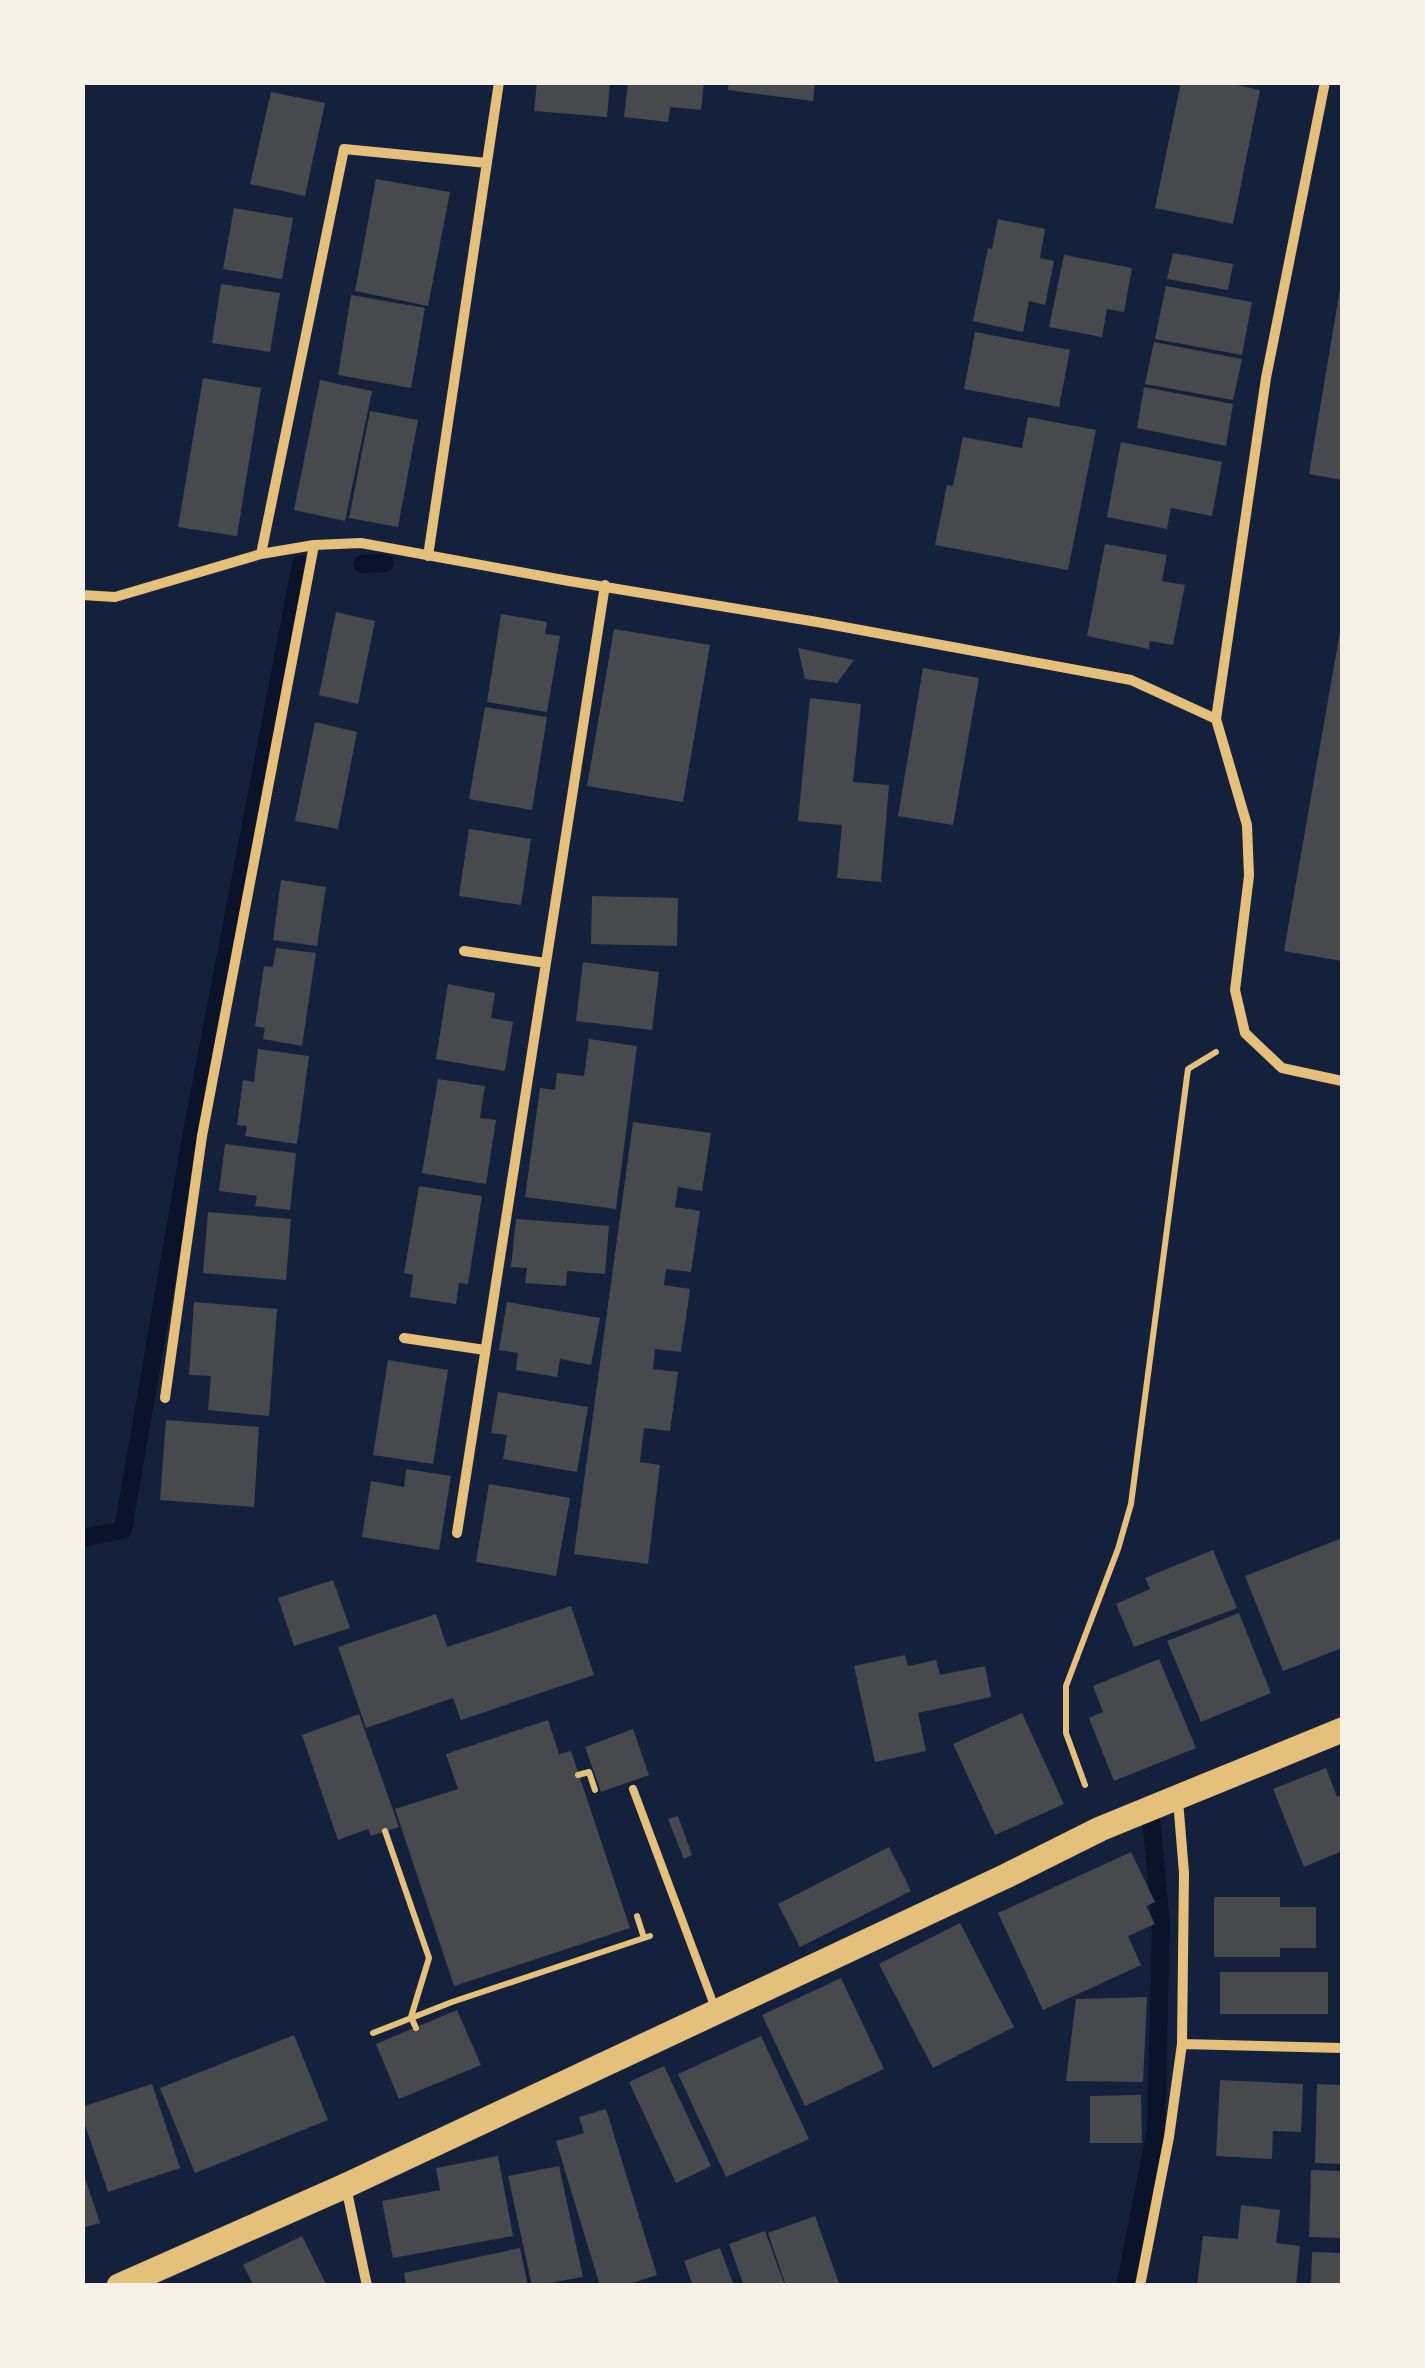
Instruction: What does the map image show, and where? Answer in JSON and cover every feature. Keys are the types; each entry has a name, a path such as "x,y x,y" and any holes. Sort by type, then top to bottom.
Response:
{"main road":[{"path":"119,2286 345,2186 1100,1829 1342,1730"}],"street":[{"path":"428,556 499,82"},
{"path":"1325,82 1266,378 1216,719 1247,825 1249,876 1235,990 1244,1033 1282,1068 1342,1081"},
{"path":"262,554 344,149 488,163"},
{"path":"82,594 115,596 262,554 361,542 1132,680 1216,719"},
{"path":"166,1398 202,1136 314,545"},
{"path":"457,1533 605,585"},
{"path":"464,951 546,964"},
{"path":"404,1338 485,1350"},
{"path":"1140,2286 1169,2137 1182,2044 1184,1873 1178,1796"},
{"path":"1182,2044 1342,2048"},
{"path":"345,2186 368,2286"}],"lane":[{"path":"633,1789 716,2012"}],"path":[{"path":"1100,1829 1066,1732 1066,1686 1132,1504 1188,1070 1244,1033"},
{"path":"385,1831 429,1958 411,2017 416,2028"},
{"path":"373,2033 684,1925"}],"building":[{"path":"537,82 610,82 607,117 534,111"},
{"path":"628,82 704,82 701,110 670,107 668,122 624,117"},
{"path":"729,82 815,82 813,101 728,90"},
{"path":"1181,82 1223,82 1260,90 1233,224 1155,208"},
{"path":"271,92 325,103 305,196 250,184"},
{"path":"376,179 450,192 428,306 355,291"},
{"path":"234,208 293,218 282,279 223,269"},
{"path":"998,219 1045,229 1040,258 1054,261 1045,305 1029,301 1023,332 973,321"},
{"path":"1173,253 1233,264 1228,290 1167,279"},
{"path":"1064,255 1132,268 1124,312 1107,309 1102,337 1049,327"},
{"path":"221,284 280,293 270,352 212,343"},
{"path":"1166,286 1252,302 1242,355 1155,339"},
{"path":"1342,289 1342,480 1309,474"},
{"path":"351,295 425,308 411,388 338,375"},
{"path":"975,332 1070,350 1059,407 964,389"},
{"path":"1154,342 1242,359 1233,400 1145,384"},
{"path":"203,378 261,388 237,536 178,527"},
{"path":"320,380 372,391 345,521 294,510"},
{"path":"1144,387 1233,404 1226,446 1137,428"},
{"path":"370,411 418,420 398,527 349,518"},
{"path":"1028,417 1096,430 1068,570 935,545 947,485 953,486 963,437 1022,448"},
{"path":"1121,442 1222,462 1212,516 1171,508 1167,529 1107,517"},
{"path":"1105,544 1167,555 1162,581 1185,585 1173,645 1150,641 1149,649 1087,636"},
{"path":"336,612 375,621 358,704 319,695"},
{"path":"501,614 547,622 545,634 560,636 547,712 487,702"},
{"path":"1342,626 1342,961 1284,951"},
{"path":"614,629 710,645 683,802 587,786"},
{"path":"798,648 854,660 837,683 805,679"},
{"path":"923,668 979,678 953,825 898,816"},
{"path":"810,698 861,704 853,782 889,785 881,882 837,878 842,825 798,821"},
{"path":"485,707 547,717 532,810 469,799"},
{"path":"315,722 357,732 338,829 295,821"},
{"path":"469,829 531,839 521,905 459,896"},
{"path":"281,880 326,887 317,946 273,940"},
{"path":"592,896 678,898 677,946 591,944"},
{"path":"276,948 316,953 302,1046 263,1039 265,1028 255,1026 264,966 273,967"},
{"path":"583,962 659,972 652,1030 576,1021"},
{"path":"448,984 495,993 491,1018 513,1022 505,1071 436,1059"},
{"path":"589,1039 637,1046 616,1209 525,1197 540,1088 555,1090 557,1073 584,1076"},
{"path":"258,1049 309,1056 297,1144 245,1136 247,1126 237,1125 243,1080 254,1082"},
{"path":"438,1079 485,1086 480,1118 496,1120 486,1184 422,1173"},
{"path":"633,1122 711,1133 702,1191 678,1187 675,1207 700,1211 691,1272 666,1269 664,1285 690,1289 681,1352 655,1349 653,1369 678,1372 670,1431 644,1428 640,1462 660,1465 648,1564 574,1554"},
{"path":"225,1144 296,1153 290,1210 255,1206 257,1196 219,1191"},
{"path":"419,1186 482,1196 468,1284 459,1283 456,1304 410,1297 413,1275 404,1273"},
{"path":"208,1212 291,1219 286,1280 203,1273"},
{"path":"516,1219 609,1226 605,1274 567,1271 566,1286 525,1283 527,1268 511,1267"},
{"path":"194,1302 277,1309 269,1416 208,1410 211,1376 189,1375"},
{"path":"507,1302 600,1318 591,1365 560,1359 557,1377 516,1370 518,1353 499,1350"},
{"path":"388,1360 448,1370 433,1464 373,1455"},
{"path":"498,1392 588,1407 577,1472 503,1459 507,1435 491,1433"},
{"path":"166,1420 259,1427 254,1507 160,1500"},
{"path":"406,1469 451,1476 439,1550 362,1537 371,1481 404,1487"},
{"path":"489,1484 570,1498 556,1576 476,1562"},
{"path":"1342,1538 1342,1648 1283,1671 1245,1576"},
{"path":"1213,1550 1237,1608 1134,1647 1116,1604 1150,1589 1145,1578"},
{"path":"333,1580 350,1628 294,1646 278,1598"},
{"path":"571,1606 594,1675 461,1720 453,1698 366,1728 338,1647 436,1614 447,1647"},
{"path":"1239,1613 1271,1693 1201,1722 1167,1641"},
{"path":"905,1655 908,1666 936,1660 940,1675 985,1666 991,1697 918,1713 926,1751 875,1762 854,1666"},
{"path":"1159,1659 1196,1748 1114,1781 1089,1718 1103,1712 1093,1686"},
{"path":"1022,1713 1064,1804 995,1835 953,1744"},
{"path":"359,1714 399,1827 371,1836 368,1829 338,1840 302,1735"},
{"path":"548,1720 559,1754 571,1751 630,1928 454,1986 395,1809 458,1789 446,1754"},
{"path":"633,1729 649,1775 601,1792 585,1747"},
{"path":"1326,1768 1337,1797 1342,1795 1342,1851 1304,1867 1273,1789"},
{"path":"678,1816 692,1855 684,1859 668,1819"},
{"path":"889,1847 911,1891 800,1947 778,1904"},
{"path":"1131,1852 1155,1902 1146,1906 1155,1924 1128,1936 1141,1965 1043,2010 998,1913"},
{"path":"1214,1897 1280,1897 1280,1907 1316,1907 1316,1948 1280,1948 1280,1957 1214,1957"},
{"path":"960,1923 1014,2027 933,2068 879,1964"},
{"path":"1220,1972 1328,1972 1328,2014 1220,2014"},
{"path":"841,1978 884,2069 805,2106 762,2015"},
{"path":"1147,1997 1143,2082 1066,2081 1076,1999"},
{"path":"457,2010 481,2065 399,2099 376,2044"},
{"path":"294,2035 328,2120 195,2173 160,2088"},
{"path":"761,2036 809,2139 726,2177 678,2074"},
{"path":"664,2066 711,2166 676,2183 629,2082"},
{"path":"1220,2080 1303,2084 1301,2132 1273,2131 1272,2159 1216,2156"},
{"path":"152,2084 180,2168 108,2192 82,2107"},
{"path":"1317,2084 1342,2085 1342,2164 1315,2163"},
{"path":"1141,2095 1142,2143 1090,2143 1090,2096"},
{"path":"606,2109 657,2275 623,2286 600,2286 556,2141 584,2133 579,2117"},
{"path":"498,2156 513,2236 393,2258 382,2201 440,2190 436,2168"},
{"path":"559,2166 583,2277 532,2286 508,2176"},
{"path":"82,2169 100,2223 82,2228"},
{"path":"1311,2170 1342,2171 1342,2238 1309,2237"},
{"path":"1241,2205 1280,2210 1276,2243 1300,2246 1296,2286 1197,2286 1203,2236 1238,2239"},
{"path":"815,2216 840,2286 786,2286 768,2233"},
{"path":"765,2231 785,2286 744,2286 729,2244"},
{"path":"302,2236 327,2286 254,2286 243,2265"},
{"path":"520,2248 528,2286 406,2286 404,2273"},
{"path":"720,2248 734,2286 693,2286 684,2261"},
{"path":"1312,2252 1342,2253 1342,2286 1311,2286"}],"waterway":[{"path":"362,564 385,563"},
{"path":"82,1538 123,1530 191,1137 301,564"},
{"path":"1125,2286 1156,2130 1161,1923 1151,1818"}]}
